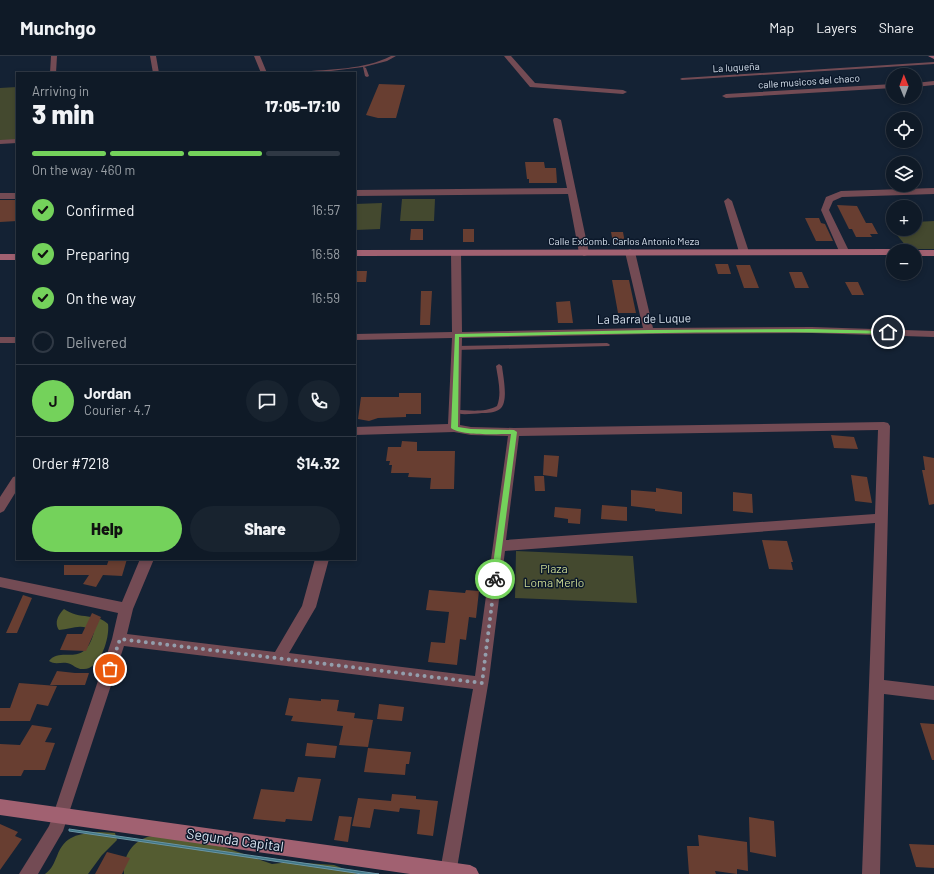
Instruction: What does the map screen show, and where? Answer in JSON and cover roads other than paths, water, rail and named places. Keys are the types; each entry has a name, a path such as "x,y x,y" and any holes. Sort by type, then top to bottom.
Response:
{"street":[{"path":"53,72 54,56"},
{"path":"154,56 156,72"},
{"path":"257,56 264,72"},
{"path":"507,56 533,85 623,92"},
{"path":"922,84 934,83"},
{"name":"calle musicos del chaco","path":"726,96 886,86"},
{"path":"557,120 570,191 584,253"},
{"path":"0,142 16,141"},
{"path":"356,193 570,191"},
{"path":"844,251 824,210 829,199 841,194 934,191"},
{"path":"0,196 16,196"},
{"path":"728,201 744,252"},
{"path":"630,252 649,331"},
{"name":"Calle ExComb. Carlos Antonio Meza","path":"356,254 886,252"},
{"path":"454,428 456,253"},
{"path":"922,253 934,253"},
{"path":"0,257 16,257"},
{"name":"La Barra de Luque","path":"356,337 649,331 812,330 934,334"},
{"path":"0,340 16,340"},
{"path":"356,434 454,428 471,431 514,432 884,426 871,874"},
{"path":"449,872 482,683 514,432"},
{"path":"0,508 16,482"},
{"path":"499,546 881,518"},
{"path":"28,874 55,831 120,639 126,609 147,560"},
{"path":"279,658 309,607 322,560"},
{"path":"0,582 126,609"},
{"path":"120,639 482,683"},
{"path":"876,686 934,693"},
{"name":"Segunda Capital","path":"0,807 470,874"}],"lane":[{"path":"309,72 347,68 364,68 394,56"},
{"name":"La luqueña","path":"682,78 934,63"},
{"path":"364,68 367,76"},
{"path":"456,348 607,345"},
{"path":"455,412 493,410 499,407 502,400 499,366"}],"water":[{"path":"69,829 379,874 362,874 69,831"}],"park label":[{"name":"Plaza Loma Merlo","path":"554,576"}]}
